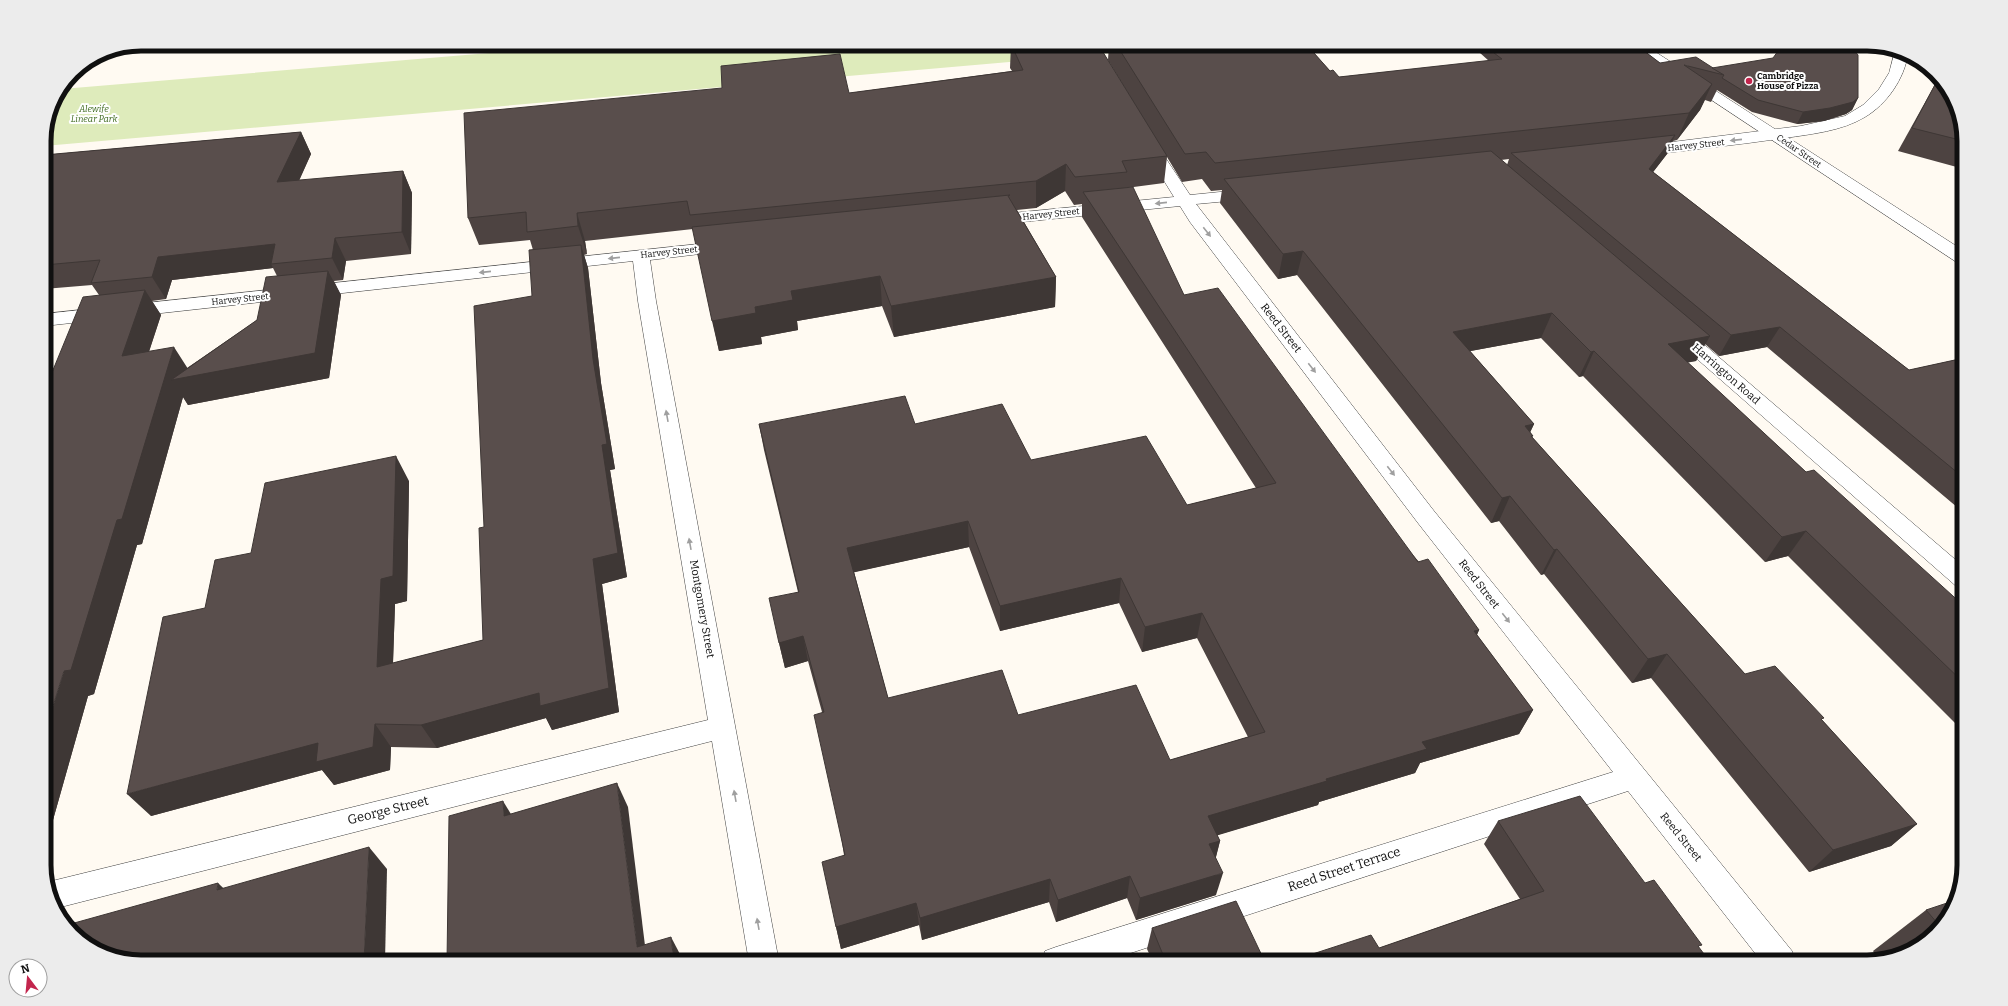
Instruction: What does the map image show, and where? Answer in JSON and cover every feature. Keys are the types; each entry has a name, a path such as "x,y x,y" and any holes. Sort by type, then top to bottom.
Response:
{"street":[{"name":"Cedar Street","path":"1645,51 1957,254"},
{"name":"Harvey Street","path":"1627,152 1775,135 1836,123 1851,118 1878,100 1889,85 1898,67 1900,57"},
{"name":"Reed Street","path":"1142,132 1184,201 1426,517 1775,955"},
{"name":"Harvey Street","path":"978,221 1268,192"},
{"name":"Harvey Street","path":"51,319 740,245"},
{"name":"Montgomery Street","path":"641,255 647,301 763,955"},
{"name":"Harrington Road","path":"1663,320 1957,574"},
{"name":"George Street","path":"56,894 723,726"},
{"name":"Reed Street Terrace","path":"1078,955 1633,778"}],"green space":[{"name":"Alewife Linear Park","path":"514,51 1135,51 51,145 54,118 63,96 68,88"}],"building":[{"path":"1014,51 1102,51 1167,156 1122,161 1127,172 1075,177 1066,164 1036,181 690,215 687,201 577,213 578,226 527,232 526,212 468,218 464,113 722,88 721,66 840,54 849,93 1023,70"},
{"path":"1120,51 1312,51 1330,71 1333,70 1339,77 1502,59 1494,53 1508,51 1644,51 1660,63 1696,57 1724,75 1684,65 1712,84 1689,113 1215,163 1206,152 1185,154"},
{"path":"1778,51 1855,51 1858,55 1858,98 1853,102 1830,108 1803,112 1758,100 1722,78 1724,75 1712,68 1773,58"},
{"path":"1936,83 1948,101 1955,124 1957,139 1912,128"},
{"path":"301,132 277,182 403,171 402,232 335,238 332,258 271,264 275,244 158,257 152,277 91,283 100,260 51,264 51,154"},
{"path":"1675,135 1649,169 1909,370 1957,360 1957,472 1780,327 1731,335 1511,153"},
{"path":"1491,151 1710,336 1668,344 1806,472 1814,470 1957,600 1957,676 1806,531 1782,537 1594,351 1591,352 1552,313 1453,332 1534,424 1525,426 1533,436 1531,436 1745,674 1775,666 1824,718 1821,719 1917,824 1833,850 1667,654 1648,659 1557,549 1554,550 1510,496 1502,498 1303,251 1283,254 1224,179"},
{"path":"1133,187 1184,295 1218,288 1418,562 1428,559 1479,630 1474,631 1533,710 1422,742 1427,749 1326,779 1327,781 1208,816 1220,841 1209,844 1223,873 1140,898 1130,876 1058,900 1050,879 920,918 916,903 836,927 822,862 845,855 814,715 824,712 803,636 779,643 769,598 799,592 759,424 905,396 915,424 1002,404 1031,460 1146,436 1187,505 1276,483 1083,192","holes":["968,521 1000,606 1121,578 1145,627 1202,613 1265,732 1170,760 1136,685 1018,715 1002,670 888,698 847,548"]},
{"path":"1010,195 1008,196 1056,277 891,306 880,276 791,291 793,300 755,307 756,313 712,321 692,227"},
{"path":"581,245 593,359 607,444 602,445 618,553 593,559 609,688 540,706 539,693 421,725 375,724 373,747 316,762 318,743 127,794 163,617 205,608 215,560 251,553 265,483 396,456 393,576 381,579 377,667 483,640 479,528 484,527 474,306 532,296 529,250"},
{"path":"328,271 315,353 171,380 257,320 266,277"},
{"path":"145,290 122,356 174,347 122,519 117,520 71,670 64,671 51,713 51,375 83,297"},
{"path":"617,783 637,947 671,937 673,955 447,955 449,816 503,801 504,816"},
{"path":"1580,796 1645,883 1654,880 1702,945 1698,946 1705,955 1310,955 1371,935 1379,948 1544,891 1498,821"},
{"path":"369,847 364,955 130,954 118,952 101,946 82,933 73,923 218,883 217,890"},
{"path":"1236,901 1262,955 1163,955 1152,928"},
{"path":"1949,902 1936,922 1926,910"}],"place":[{"name":"Cambridge House of Pizza","path":"1749,81"}]}
